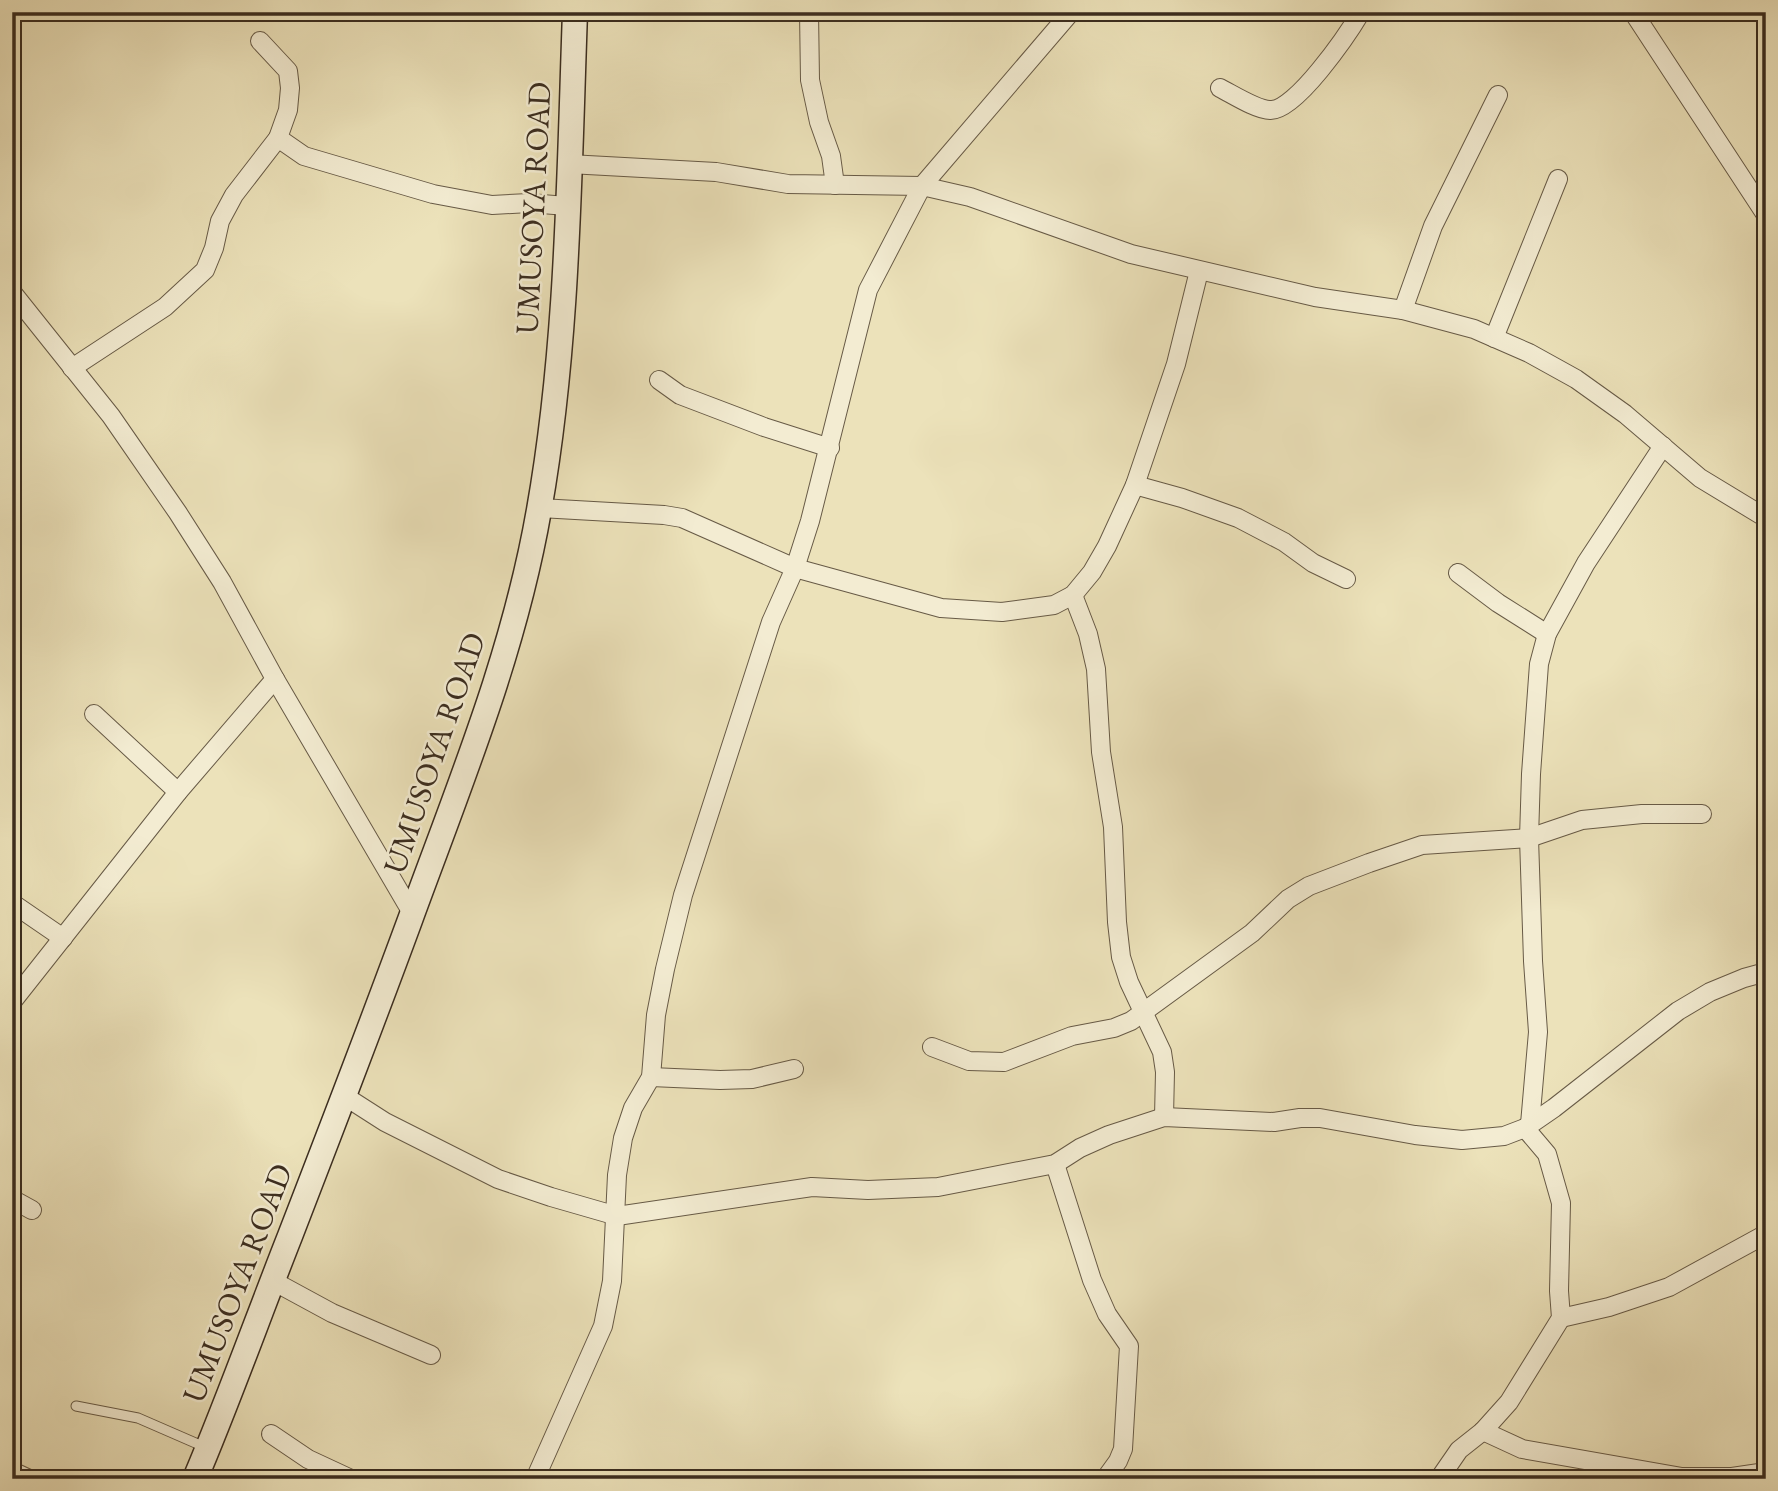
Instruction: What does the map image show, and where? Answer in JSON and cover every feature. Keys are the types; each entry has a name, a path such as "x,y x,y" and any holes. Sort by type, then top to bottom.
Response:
{"main road":[{"name":"UMUSOYA ROAD","path":"195,1479 345,1097 462,785 519,608 540,508 556,390 563,310 575,12"}],"street":[{"path":"809,12 810,80 819,122 831,156 835,186"},
{"path":"535,1479 603,1326 612,1281 618,1175 623,1138 633,1108 651,1077 656,1015 683,895 771,622 795,568 810,522 869,290 922,186 1071,12"},
{"path":"1220,88 1267,110 1281,108 1327,62 1361,12"},
{"path":"1633,12 1766,215"},
{"path":"72,368 165,307 205,270 215,248 220,221 234,195 278,138 288,110 288,71 260,41"},
{"path":"1404,310 1433,226 1498,95"},
{"path":"278,138 303,156 433,194 492,205 529,203 566,206"},
{"path":"569,164 716,172 788,184 922,186 970,197 1130,254 1315,297 1404,310 1474,329 1528,353 1576,379 1625,414 1700,478 1766,518"},
{"path":"1494,338 1558,179"},
{"path":"540,508 664,515 682,519 795,568 941,608 1002,612 1054,605 1073,595 1092,572 1108,546 1135,485 1176,364 1199,271"},
{"path":"12,292 111,416 178,513 222,582 275,679 412,913"},
{"path":"659,380 680,395 764,427 830,448"},
{"path":"1438,1479 1459,1450 1483,1431 1509,1402 1561,1318 1561,1203 1547,1154 1527,1126 1538,1032 1529,838 1539,664 1547,634 1586,563 1662,446"},
{"path":"1135,485 1238,518 1284,542 1313,563 1346,579"},
{"path":"1458,573 1498,603 1547,634"},
{"path":"1073,595 1088,634 1096,669 1101,752 1114,827 1117,922 1121,957 1143,1014 1162,1052 1165,1072 1164,1117"},
{"path":"12,1002 178,792 275,679"},
{"path":"94,714 178,792"},
{"path":"932,1047 969,1061 1004,1062 1072,1036 1114,1028 1143,1014 1252,933 1288,899 1309,886 1422,845 1529,838 1582,820 1642,814 1702,814"},
{"path":"12,903 63,938"},
{"path":"345,1097 385,1122 498,1178 617,1216 812,1186 868,1191 938,1186 1055,1164 1090,1143 1164,1117 1274,1122 1320,1118 1415,1135 1462,1140 1504,1136 1527,1126 1678,1011 1710,992 1766,972"},
{"path":"651,1077 752,1079 793,1069"},
{"path":"1055,1164 1092,1280 1107,1314 1129,1346 1123,1449 1105,1479"},
{"path":"12,1199 32,1210"},
{"path":"1561,1318 1609,1307 1669,1287 1766,1234"},
{"path":"273,1281 332,1313 431,1355"},
{"path":"1483,1431 1522,1449 1682,1477 1732,1477 1766,1472"},
{"path":"271,1434 308,1459 352,1479"}],"lane":[{"path":"76,1406 138,1418 208,1448"},
{"path":"12,1466 40,1479"}]}
